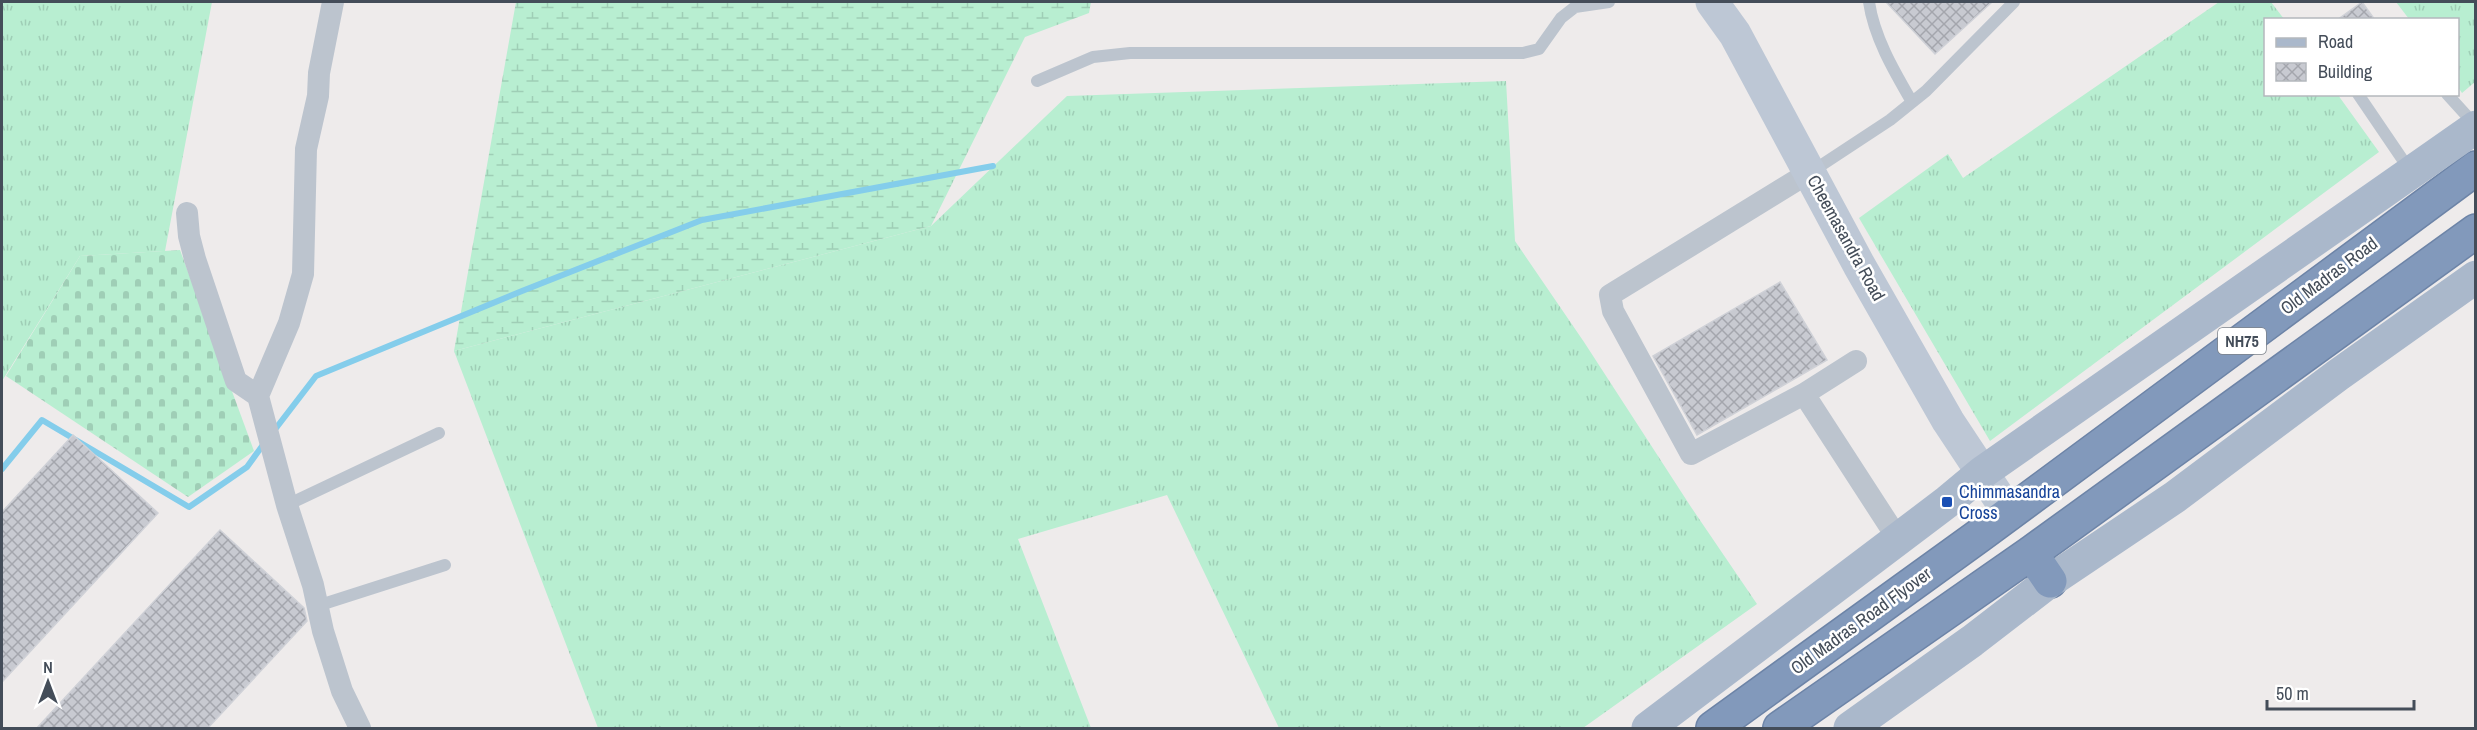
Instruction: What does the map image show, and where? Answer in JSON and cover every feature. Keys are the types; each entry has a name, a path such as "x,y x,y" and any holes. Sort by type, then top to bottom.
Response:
{"highway":[{"name":"Old Madras Road","path":"2009,513 2475,168"},
{"name":"NH75","path":"1780,729 2031,553 2475,231"},
{"name":"Old Madras Road Flyover","path":"1713,729 2009,513"},
{"path":"2031,553 2050,581"}],"main road":[{"path":"1648,729 1983,472 2475,127"},
{"path":"1850,729 1972,641 2050,581 2175,497 2338,375 2475,277"}],"street":[{"path":"333,2 319,73 318,96 306,149 303,274 289,323 258,396 287,506 313,585 342,691 360,729"},
{"name":"Cheemasandra Road","path":"1712,2 1735,34 1948,421 2009,513"},
{"path":"1810,172 1610,295 1613,310 1691,454 1804,394 1856,361"},
{"path":"188,213 189,236 195,259 236,381 258,396"},
{"path":"1804,394 1898,539"}],"lane":[{"path":"1037,81 1093,57 1130,53 1523,53 1539,49 1550,38 1561,18 1575,8 1609,2"},
{"path":"1869,2 1871,16 1879,37 1894,71 1912,102"},
{"path":"1810,172 1854,144 1926,91 2014,2"},
{"path":"2359,96 2412,173"},
{"path":"2449,96 2475,127"},
{"path":"287,506 439,433"},
{"path":"317,606 445,565"}],"green space":[{"path":"2,2 212,2 165,251 80,256 2,381"},
{"path":"516,2 1091,2 1089,13 1025,37 931,226 454,351"},
{"path":"2219,2 2271,2 2283,18 2264,18 2264,96 2339,96 2379,152 1990,441 1859,218 1948,154 1963,178"},
{"path":"2396,2 2475,2 2475,82 2462,93 2459,88 2459,18 2408,18"},
{"path":"1506,81 1515,241 1757,604 1583,728 1279,728 1167,495 1018,539 1091,728 598,728 454,351 931,226 1067,96"},
{"path":"180,250 254,451 188,497 6,376 80,256"}],"building":[{"path":"1886,2 1992,2 1935,54"},
{"path":"2362,2 2374,18 2340,18"},
{"path":"1780,282 1827,360 1697,435 1653,356"},
{"path":"73,435 158,513 2,682 2,512"},
{"path":"220,530 304,608 307,621 207,729 36,729"}],"waterway":[{"path":"273,432 316,376 702,220 993,166"},
{"path":"2,469 42,420 189,507 247,467 265,442"}],"place":[{"name":"Chimmasandra Cross","path":"1947,502"}]}
